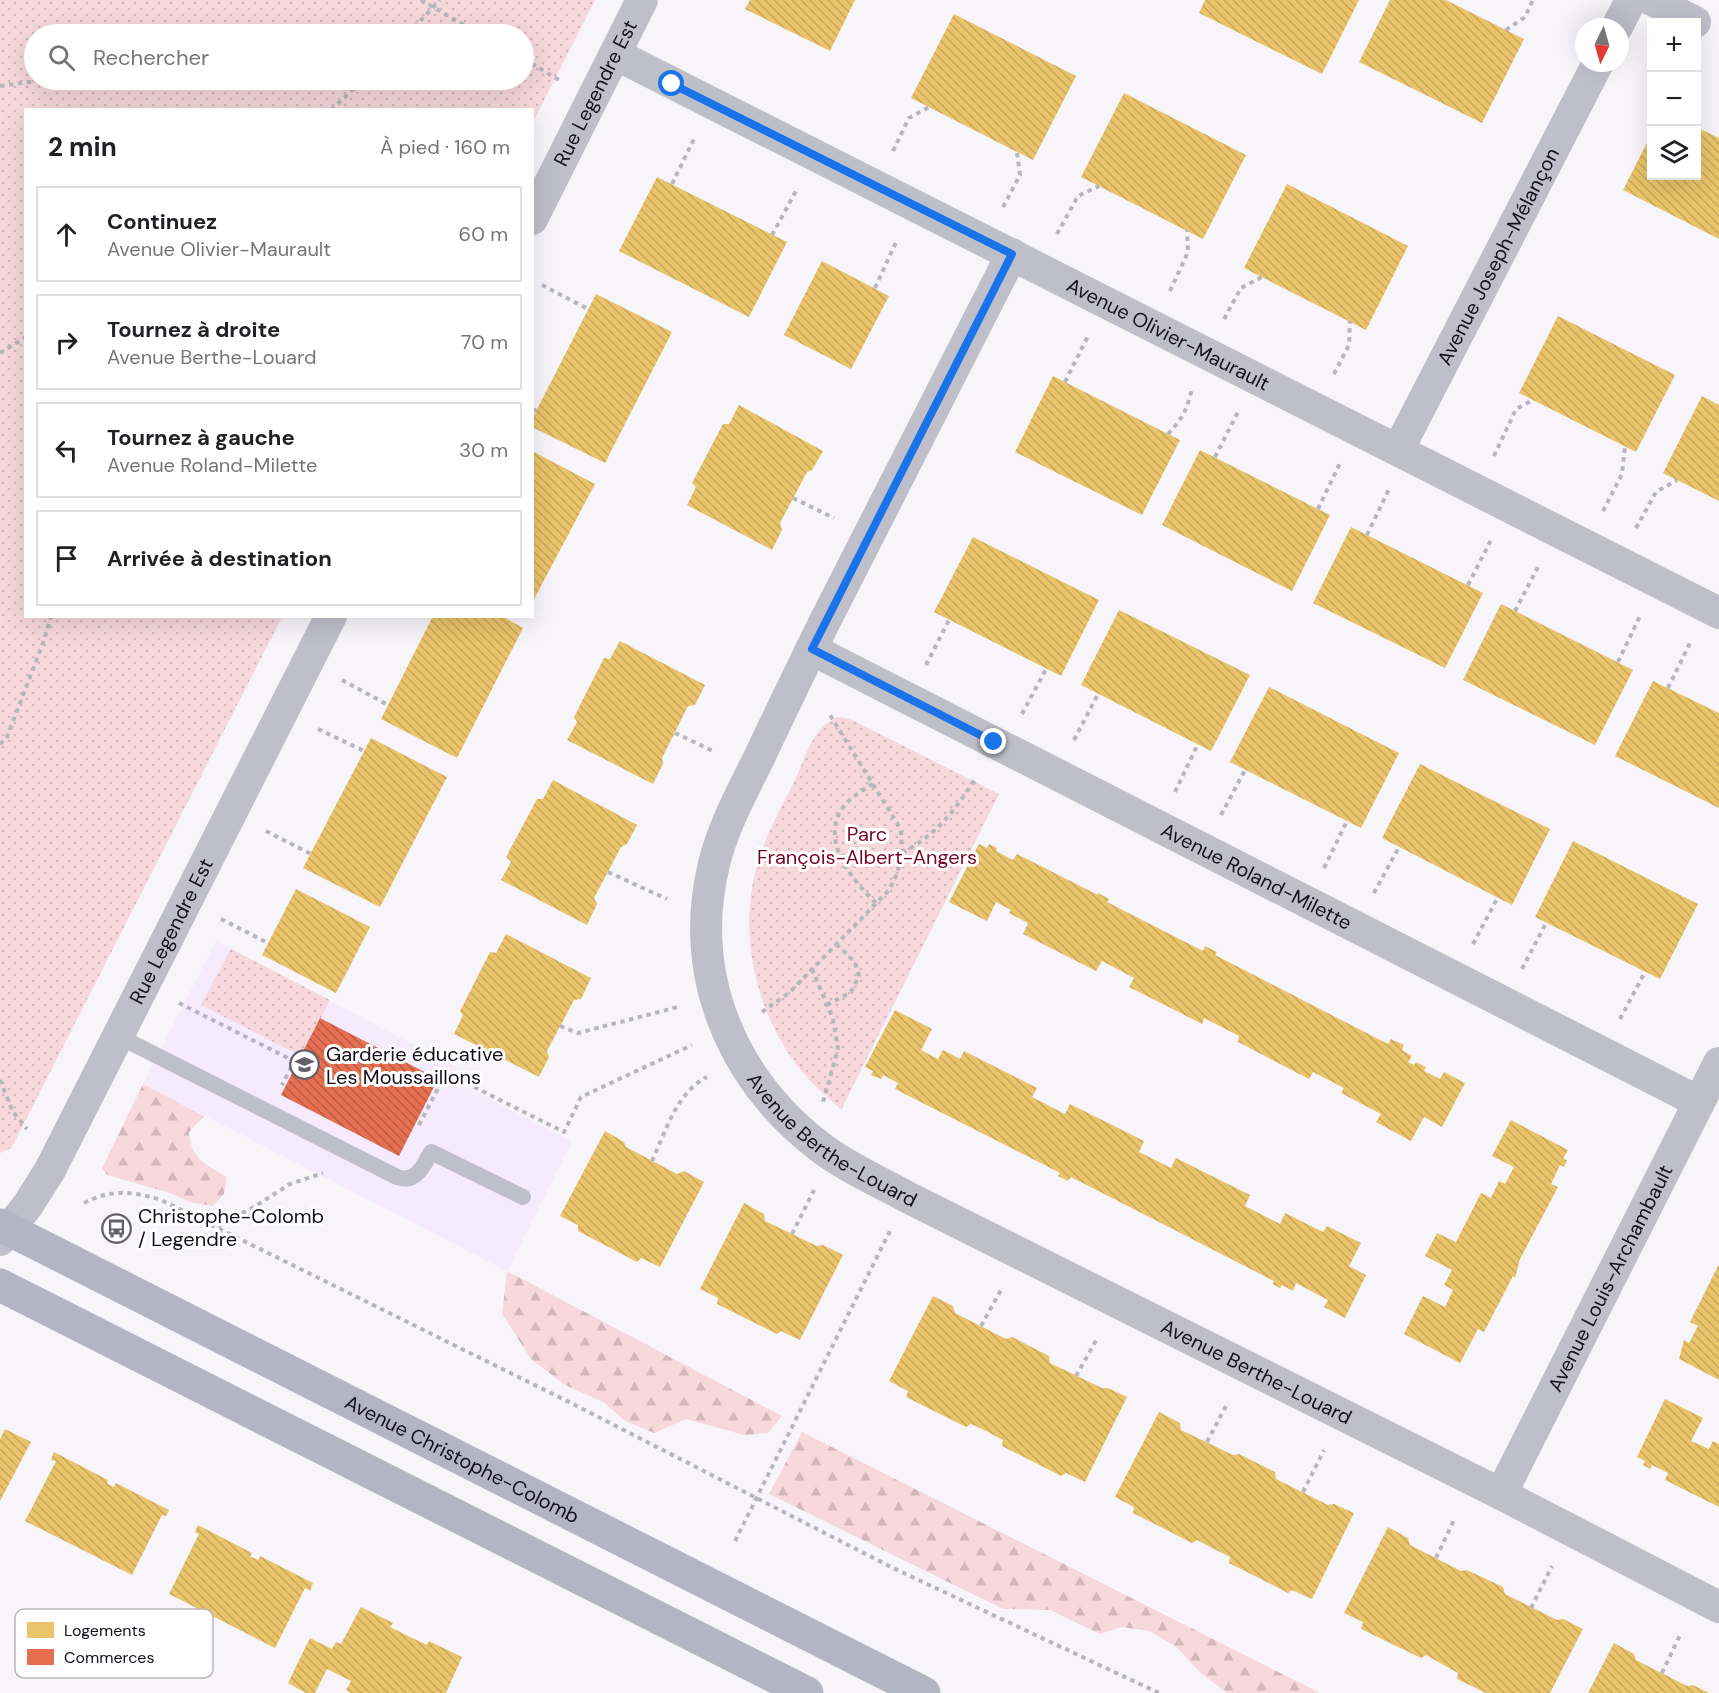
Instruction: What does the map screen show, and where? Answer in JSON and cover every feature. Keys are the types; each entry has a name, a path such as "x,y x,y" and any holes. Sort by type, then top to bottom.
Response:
{"main road":[{"name":"Avenue Christophe-Colomb","path":"3,1232 924,1693"},
{"path":"0,1285 807,1693"}],"street":[{"name":"Rue Legendre Est","path":"534,215 642,0"},
{"path":"1622,18 1631,0"},
{"path":"1652,0 1686,18"},
{"path":"1701,25 1719,34"},
{"name":"Avenue Olivier-Maurault","path":"615,54 1719,613"},
{"name":"Avenue Joseph-Mélançon","path":"1398,450 1593,72"},
{"name":"Avenue Berthe-Louard","path":"1012,254 812,649 727,824 709,888 708,950 718,1006 735,1050 758,1084 786,1117 823,1149 907,1197 1501,1494 1719,1607"},
{"name":"Rue Legendre Est","path":"3,1232 41,1186 330,618"},
{"name":"Avenue Roland-Milette","path":"812,649 1700,1102"},
{"name":"Avenue Louis-Archambault","path":"1501,1494 1719,1064"}],"lane":[{"path":"118,1036 397,1177 408,1179 417,1174 431,1152 523,1197"}],"path":[{"path":"421,0 462,24"},
{"path":"418,24 440,0"},
{"path":"1506,30 1525,17 1533,0"},
{"path":"534,65 559,80"},
{"path":"0,86 24,83"},
{"path":"333,108 352,90"},
{"path":"893,151 909,118 929,107"},
{"path":"672,184 695,137"},
{"path":"1003,207 1020,175 1017,152"},
{"path":"1057,234 1078,196 1099,186"},
{"path":"772,235 797,189"},
{"path":"1170,291 1188,252 1187,230"},
{"path":"875,288 897,240"},
{"path":"1224,319 1241,288 1262,278"},
{"path":"542,285 588,309"},
{"path":"1334,374 1349,345 1350,321"},
{"path":"1065,382 1088,336"},
{"path":"0,353 24,338"},
{"path":"1168,434 1184,417 1189,406 1192,388"},
{"path":"1494,456 1516,409 1533,400"},
{"path":"1215,457 1238,412"},
{"path":"1603,511 1622,474 1625,446"},
{"path":"1318,509 1340,463"},
{"path":"1636,528 1656,492 1677,480"},
{"path":"1367,535 1389,489"},
{"path":"793,498 834,518"},
{"path":"1468,585 1491,540"},
{"path":"1515,611 1539,565"},
{"path":"1617,662 1640,616"},
{"path":"0,744 7,737 50,618"},
{"path":"926,665 949,620"},
{"path":"1668,688 1691,641"},
{"path":"1022,714 1046,669"},
{"path":"342,680 388,705"},
{"path":"1074,740 1098,694"},
{"path":"762,1012 790,992 889,890 897,874 902,853 897,824 830,715"},
{"path":"318,729 364,752"},
{"path":"675,733 715,752"},
{"path":"1175,792 1198,744"},
{"path":"1221,816 1245,770"},
{"path":"902,853 929,837 946,820 976,777"},
{"path":"873,784 843,806 838,818 839,842 844,867 876,903"},
{"path":"1324,868 1347,821"},
{"path":"266,831 311,854"},
{"path":"1374,893 1399,848"},
{"path":"608,872 667,899"},
{"path":"1473,944 1498,897"},
{"path":"221,919 268,943"},
{"path":"1522,969 1546,923"},
{"path":"827,1005 851,992 860,970 837,945"},
{"path":"812,969 834,1019 838,1049 823,1102"},
{"path":"1620,1019 1645,972"},
{"path":"179,1003 296,1062 279,1092"},
{"path":"560,1026 578,1033 678,1007"},
{"path":"418,1126 446,1073 564,1132 581,1097 692,1046"},
{"path":"652,1161 679,1103 689,1089 707,1077"},
{"path":"0,1080 13,1112 27,1129"},
{"path":"218,1226 255,1207 290,1184 361,1159"},
{"path":"792,1234 814,1190"},
{"path":"84,1203 100,1195 118,1191 139,1193 161,1200 218,1226 893,1568 1159,1693"},
{"path":"735,1541 890,1231"},
{"path":"981,1326 1002,1288"},
{"path":"1076,1376 1098,1337"},
{"path":"1207,1442 1228,1402"},
{"path":"1303,1492 1324,1450"},
{"path":"1436,1558 1455,1518"},
{"path":"1532,1608 1552,1566"},
{"path":"1662,1673 1681,1633"}],"shaded area":[{"path":"216,941 456,1067 451,1079 572,1141 507,1271 143,1084"}],"green space":[{"path":"0,0 595,0 534,120 534,108 24,108 24,618 281,618 11,1148 0,1153"},
{"name":"Parc François-Albert-Angers","path":"839,717 850,719 999,794 841,1110 799,1068 771,1022 754,971 749,918 757,865 769,833 816,735 830,721"},
{"path":"231,949 330,1000 301,1056 201,1005"},
{"path":"143,1084 204,1116 189,1132 193,1149 200,1160 227,1177 224,1194 213,1206 193,1203 167,1192 107,1175 102,1168"},
{"path":"507,1271 782,1416 768,1433 744,1435 686,1419 654,1433 625,1421 603,1402 565,1385 531,1359 502,1314"},
{"path":"802,1432 1320,1693 1227,1693 1202,1674 1176,1647 1150,1631 1121,1627 1100,1634 1050,1610 1003,1609 769,1494"}],"building: Logements":[{"path":"750,0 855,0 830,51 745,9"},
{"path":"1205,0 1359,0 1322,74 1199,13"},
{"path":"1390,0 1446,0 1524,39 1482,123 1359,62"},
{"path":"954,14 1076,76 1033,160 911,98"},
{"path":"1124,93 1246,155 1203,239 1081,177"},
{"path":"1701,129 1719,138 1719,239 1623,190 1647,143 1647,180 1701,180"},
{"path":"657,177 787,242 749,317 619,251"},
{"path":"1287,184 1408,246 1366,330 1244,268"},
{"path":"822,261 889,296 851,369 784,335"},
{"path":"596,294 672,332 605,463 534,428 534,415"},
{"path":"1558,316 1675,375 1636,452 1519,393"},
{"path":"1053,376 1180,440 1142,515 1015,452"},
{"path":"1702,396 1719,405 1719,501 1663,473"},
{"path":"739,405 823,451 812,470 807,472 780,523 782,530 772,550 687,505 696,487 692,483 723,424 729,424"},
{"path":"1200,450 1330,515 1292,591 1162,525"},
{"path":"534,452 595,484 534,599"},
{"path":"1351,527 1483,593 1445,668 1313,603"},
{"path":"973,537 1099,600 1061,676 934,612"},
{"path":"1501,604 1633,670 1595,745 1463,680"},
{"path":"1119,610 1250,675 1211,751 1081,685"},
{"path":"432,618 506,618 523,628 457,758 381,719"},
{"path":"620,641 705,685 695,705 688,706 662,758 663,764 653,784 567,740 577,722 574,717 604,658 610,659"},
{"path":"1653,681 1719,713 1719,808 1615,756"},
{"path":"1269,687 1399,753 1361,828 1230,762"},
{"path":"371,738 447,777 380,907 303,868"},
{"path":"1420,764 1550,829 1512,905 1382,838"},
{"path":"553,780 637,825 627,844 621,847 594,898 597,904 587,925 501,880 511,862 506,857 537,799 543,799"},
{"path":"1573,841 1698,904 1660,979 1535,917"},
{"path":"979,844 987,848 989,844 997,848 996,851 1013,860 1017,854 1098,895 1098,893 1109,899 1107,902 1203,951 1205,946 1217,952 1215,955 1388,1044 1391,1039 1404,1045 1402,1050 1412,1056 1408,1062 1414,1065 1416,1062 1426,1067 1424,1071 1440,1079 1444,1072 1465,1083 1442,1127 1424,1117 1411,1141 1376,1122 1381,1114 1341,1093 1344,1088 1313,1072 1309,1079 1238,1042 1239,1036 1204,1018 1202,1024 1129,987 1134,978 1102,961 1096,971 1023,934 1028,923 1009,913 1011,910 996,902 987,921 949,902"},
{"path":"296,889 370,927 336,993 262,955"},
{"path":"506,934 591,978 581,999 574,1000 547,1051 549,1057 539,1077 454,1034 463,1015 460,1011 490,952 496,953"},
{"path":"895,1010 932,1029 921,1050 938,1059 943,1050 960,1059 964,1051 1037,1088 1032,1097 1065,1114 1070,1104 1144,1141 1139,1152 1171,1168 1176,1158 1250,1195 1245,1206 1280,1224 1285,1213 1323,1232 1327,1226 1361,1243 1349,1266 1366,1275 1345,1318 1324,1307 1328,1300 1296,1283 1293,1291 1282,1285 1280,1288 1273,1284 1274,1281 1071,1177 1068,1181 1058,1176 1060,1173 895,1089 898,1083 883,1075 881,1079 871,1075 873,1071 865,1067"},
{"path":"1511,1120 1568,1150 1563,1159 1567,1160 1564,1167 1560,1165 1551,1184 1558,1187 1520,1259 1515,1278 1513,1276 1484,1332 1478,1329 1460,1363 1404,1334 1423,1296 1445,1307 1453,1290 1444,1285 1452,1270 1425,1256 1437,1233 1456,1242 1481,1193 1491,1198 1499,1181 1505,1184 1514,1167 1492,1156"},
{"path":"605,1131 624,1142 626,1147 677,1174 684,1171 704,1182 660,1267 641,1258 637,1262 578,1231 578,1225 560,1216"},
{"path":"744,1203 764,1214 765,1221 817,1246 823,1245 843,1255 800,1340 781,1331 777,1334 717,1304 718,1298 700,1289"},
{"path":"1719,1264 1719,1380 1679,1359 1684,1340 1689,1343 1698,1326 1690,1322"},
{"path":"933,1296 953,1306 955,1313 1006,1339 1012,1337 1049,1356 1050,1363 1102,1388 1108,1388 1127,1397 1085,1482 1066,1473 1061,1476 1002,1446 1003,1440 986,1431 971,1424 966,1427 906,1397 908,1391 889,1381"},
{"path":"1665,1399 1703,1418 1691,1441 1709,1449 1713,1441 1719,1444 1719,1507 1665,1480 1668,1473 1652,1465 1650,1469 1643,1465 1645,1461 1637,1457"},
{"path":"1159,1412 1180,1423 1181,1430 1275,1472 1276,1479 1328,1505 1334,1504 1354,1513 1312,1599 1292,1590 1288,1593 1229,1563 1230,1557 1197,1540 1192,1543 1133,1513 1134,1507 1115,1497"},
{"path":"5,1429 31,1442 0,1501 0,1439"},
{"path":"54,1452 108,1480 107,1483 113,1487 116,1483 169,1510 166,1516 162,1515 132,1575 25,1521 56,1461 51,1460"},
{"path":"198,1525 252,1553 250,1557 258,1560 260,1556 313,1583 310,1591 305,1588 275,1648 213,1616 213,1609 198,1609 169,1594 199,1534 195,1532"},
{"path":"1388,1527 1408,1538 1410,1545 1461,1571 1467,1570 1503,1587 1505,1594 1557,1620 1563,1619 1583,1629 1550,1693 1486,1693 1457,1679 1458,1673 1426,1655 1421,1658 1361,1629 1363,1622 1344,1613"},
{"path":"361,1607 393,1623 390,1627 410,1637 427,1645 429,1641 462,1657 446,1693 351,1693 346,1690 351,1681 327,1669 315,1693 306,1693 288,1683 310,1638 332,1649 336,1642 341,1644"},
{"path":"1614,1643 1634,1654 1636,1660 1687,1686 1693,1685 1709,1693 1588,1693"}],"building: Commerces":[{"path":"320,1018 438,1079 399,1156 281,1095"}],"place":[{"name":"Garderie éducative Les Moussaillons","path":"305,1065"},
{"name":"Christophe-Colomb / Legendre","path":"117,1228"}],"route":[{"path":"672,84 1012,254 812,649 994,742"}]}
